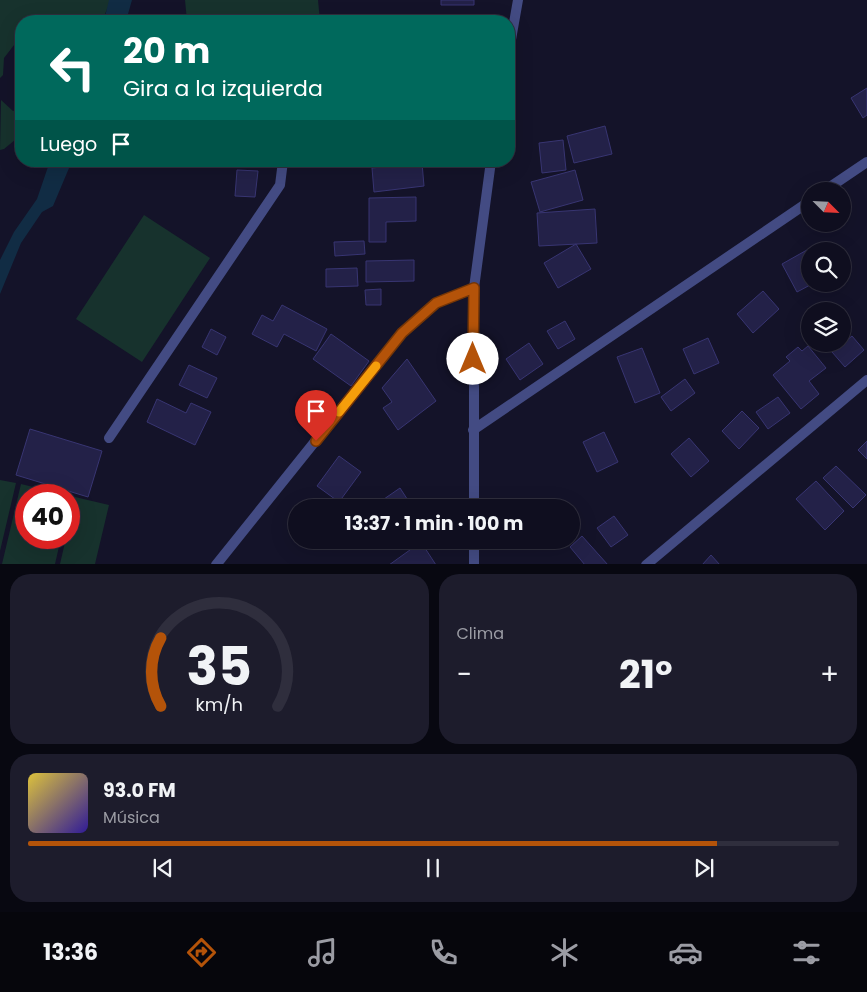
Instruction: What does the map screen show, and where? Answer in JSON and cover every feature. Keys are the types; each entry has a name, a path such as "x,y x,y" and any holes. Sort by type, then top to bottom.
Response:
{"street":[{"path":"515,15 518,0"},
{"path":"837,182 867,162"},
{"path":"109,438 280,185 282,167"},
{"path":"474,499 474,288 490,167"},
{"path":"473,430 801,206"},
{"path":"216,564 402,333 436,303 474,288"},
{"path":"646,564 867,380"},
{"path":"474,549 474,564"}],"green space":[{"path":"0,0 111,0 105,15 15,15 15,44 4,58 3,75 0,78"},
{"path":"185,0 318,0 319,15 186,15"},
{"path":"1,100 13,111 15,110 15,140 0,150"},
{"path":"144,215 210,258 142,362 76,319"},
{"path":"0,480 16,483 0,551"},
{"path":"80,498 109,505 95,564 60,564 63,549 80,549"},
{"path":"15,509 15,549 58,549 55,564 2,564"}],"water":[{"path":"109,0 132,0 128,15 105,15"},
{"path":"48,167 69,167 53,206 42,212 21,243 0,294 0,260 14,232 37,199"}],"building":[{"path":"441,0 474,0 474,5 441,5"},
{"path":"867,88 867,115 863,118 851,98"},
{"path":"605,126 612,154 574,163 567,136"},
{"path":"563,140 566,170 542,173 539,143"},
{"path":"422,167 424,186 374,192 372,168"},
{"path":"237,170 258,171 255,197 235,196"},
{"path":"575,170 583,200 540,212 531,182"},
{"path":"416,197 416,221 386,222 386,242 369,242 369,198"},
{"path":"595,209 597,243 539,246 537,213"},
{"path":"364,241 365,254 335,256 334,242"},
{"path":"576,244 591,269 558,288 544,263"},
{"path":"801,253 801,290 797,292 782,264"},
{"path":"414,260 414,281 366,282 366,261"},
{"path":"357,268 358,286 326,287 326,269"},
{"path":"381,289 381,305 366,305 365,290"},
{"path":"763,291 779,309 753,333 737,314"},
{"path":"282,305 327,329 316,351 284,334 277,347 252,334 262,315 273,321"},
{"path":"565,321 575,339 558,349 547,331"},
{"path":"211,329 226,337 217,355 202,347"},
{"path":"331,334 369,361 351,386 313,359"},
{"path":"851,337 864,350 845,367 832,352 851,352"},
{"path":"708,338 719,363 694,374 683,349"},
{"path":"529,343 543,364 520,380 506,359"},
{"path":"798,347 801,352 813,352 826,368 809,381 819,394 801,409 773,375 790,361 786,357"},
{"path":"642,348 660,393 635,403 617,357"},
{"path":"407,359 436,401 398,430 383,408 392,402 382,388"},
{"path":"189,365 217,378 207,398 179,385"},
{"path":"685,379 695,393 671,411 661,397"},
{"path":"778,397 790,413 768,429 756,412"},
{"path":"157,399 186,413 191,403 211,412 195,445 147,422"},
{"path":"742,411 759,428 739,449 722,431"},
{"path":"30,429 102,451 88,497 80,495 80,484 45,484 16,475"},
{"path":"604,432 618,462 597,472 583,442"},
{"path":"689,438 709,461 691,477 671,454"},
{"path":"867,441 867,459 858,450"},
{"path":"339,456 361,472 341,499 335,499 317,486"},
{"path":"836,466 866,495 853,508 823,478"},
{"path":"816,481 844,511 825,530 796,499"},
{"path":"400,488 407,499 384,499"},
{"path":"614,516 628,535 611,547 597,528"},
{"path":"582,536 607,564 584,564 572,549 580,549 580,538"},
{"path":"411,549 426,549 435,564 390,564"},
{"path":"711,555 719,564 703,564"}],"slow traffic":[{"path":"339,412 376,366"}],"route":[{"path":"316,441 402,333 436,303 474,288 473,359"}]}
